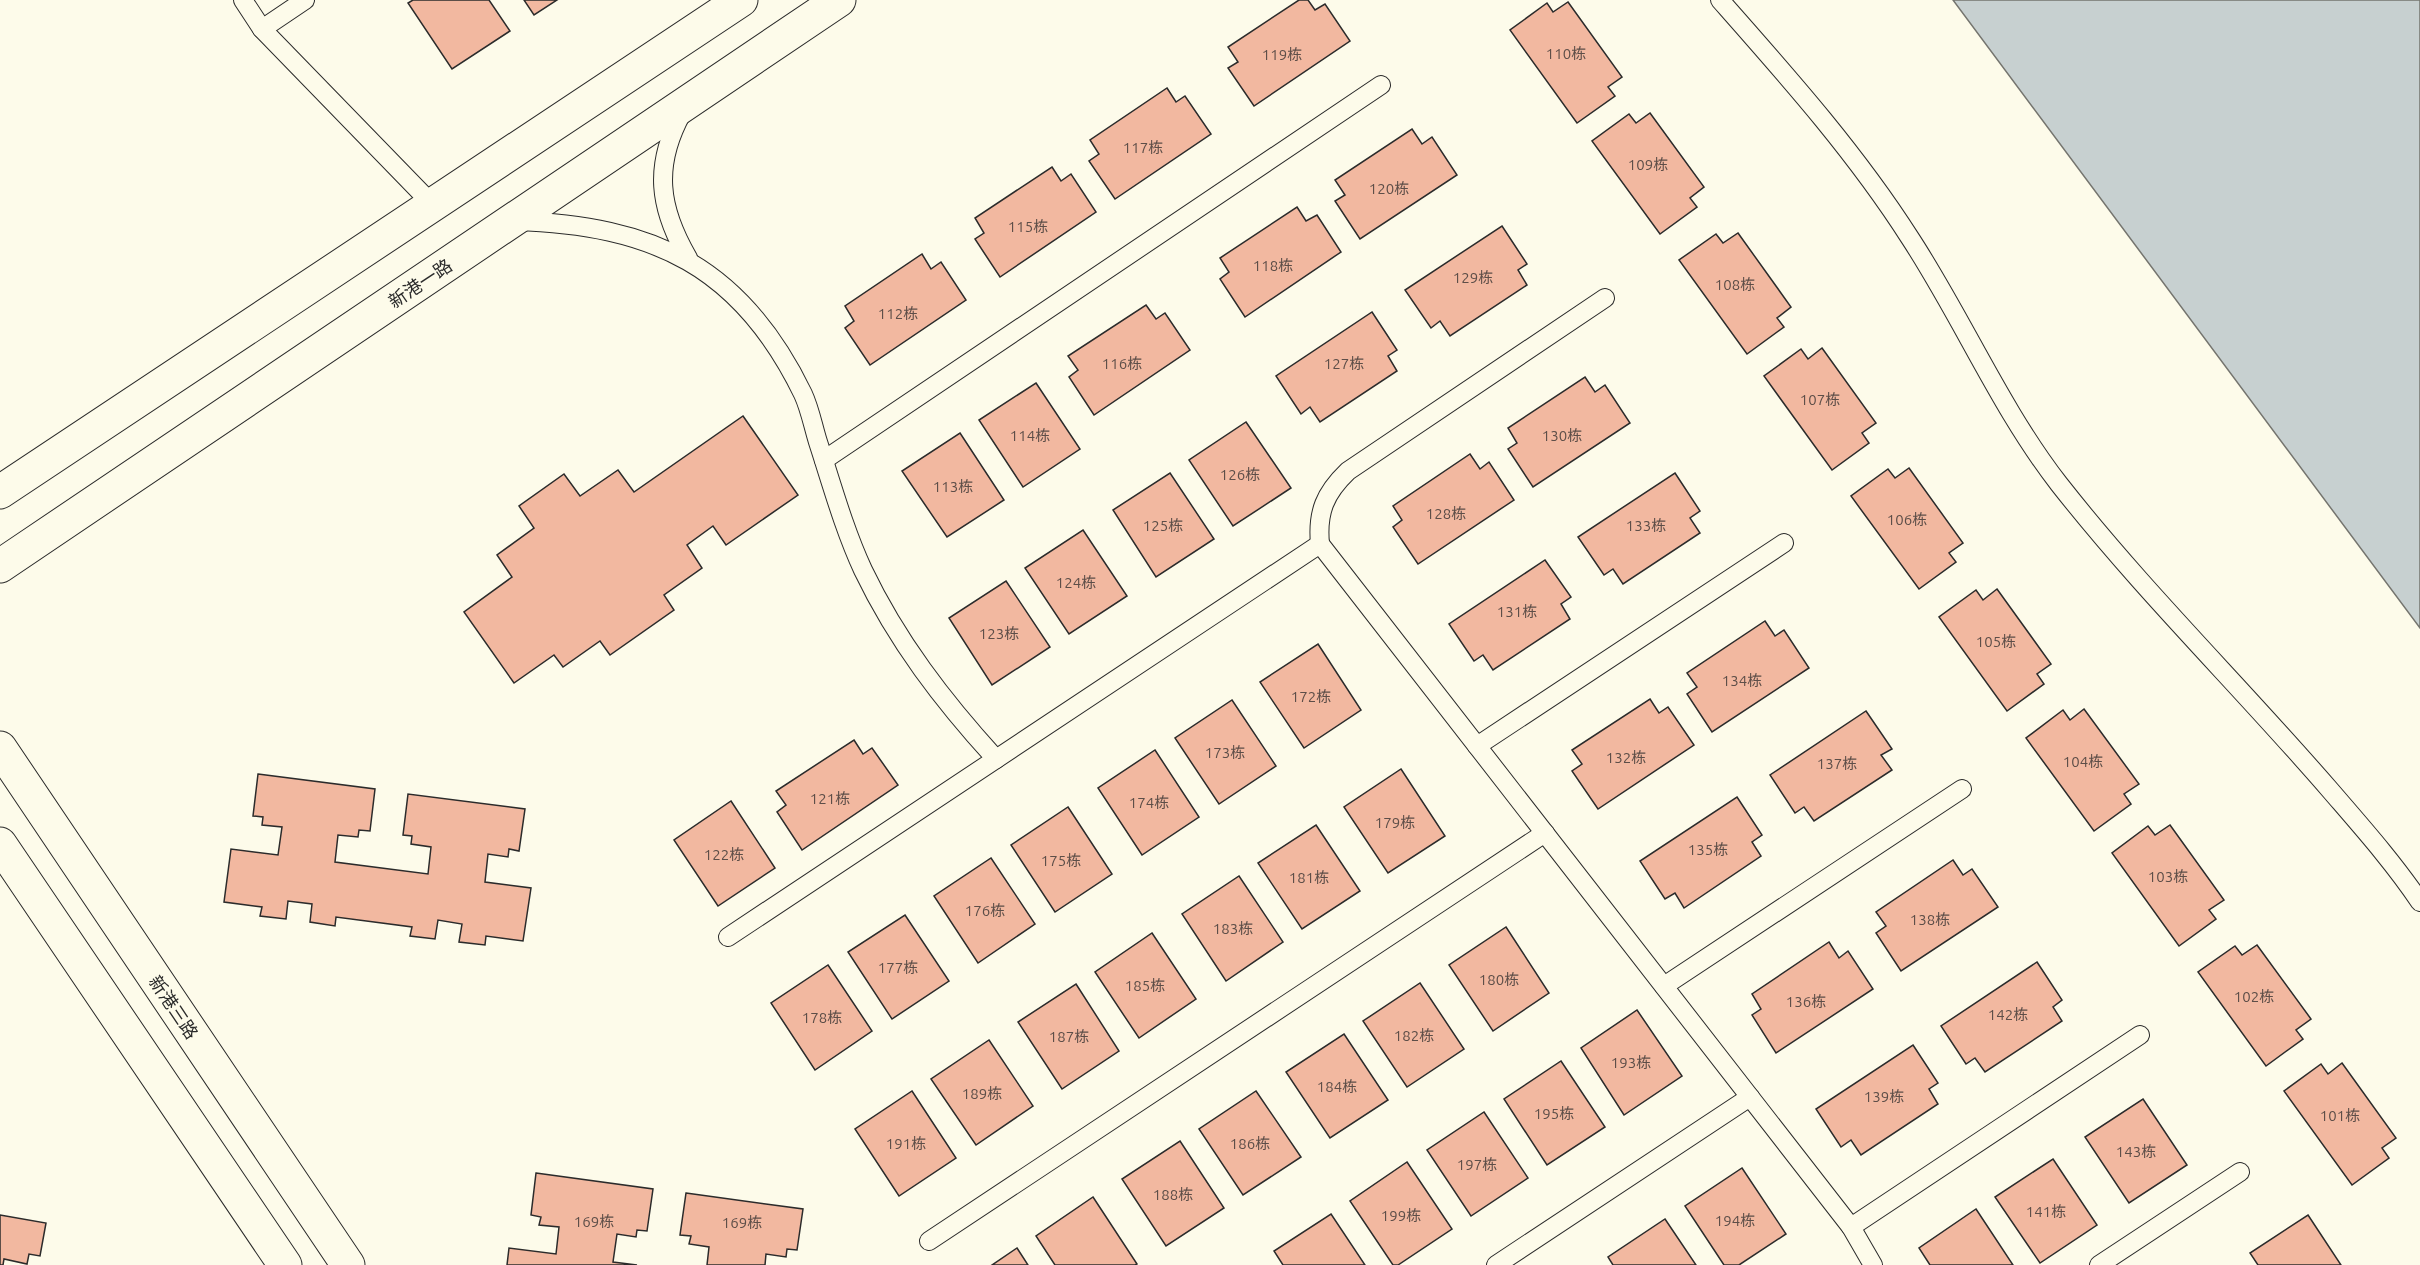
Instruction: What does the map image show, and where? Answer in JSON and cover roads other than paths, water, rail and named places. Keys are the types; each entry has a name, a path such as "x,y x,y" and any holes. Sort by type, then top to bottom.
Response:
{"street":[{"path":"0,492 741,0"},
{"name":"新港一路","path":"0,566 839,0"},
{"name":"新港三路","path":"0,748 348,1265"},
{"path":"0,844 285,1265"}],"lane":[{"path":"243,0 262,29 433,204"},
{"path":"262,29 305,0"},
{"path":"1720,0 1840,137 1880,192 1948,301 1989,377 2032,449 2090,524 2306,762 2420,902"},
{"path":"824,460 1381,85"},
{"path":"688,103 672,132 663,164 663,197 672,230 688,258"},
{"path":"510,221 583,226 654,244 688,258 726,286 770,337 804,395 841,515 863,569 890,621 921,670 956,716 996,759"},
{"path":"1605,298 1348,471 1333,485 1322,503 1318,523 1320,544 1851,1227 1874,1265"},
{"path":"1477,746 1784,543"},
{"path":"728,937 1320,544"},
{"path":"1664,986 1962,789"},
{"path":"929,1241 1545,833"},
{"path":"1851,1227 2140,1035"},
{"path":"1496,1265 1750,1097"},
{"path":"2099,1265 2240,1172"}]}
